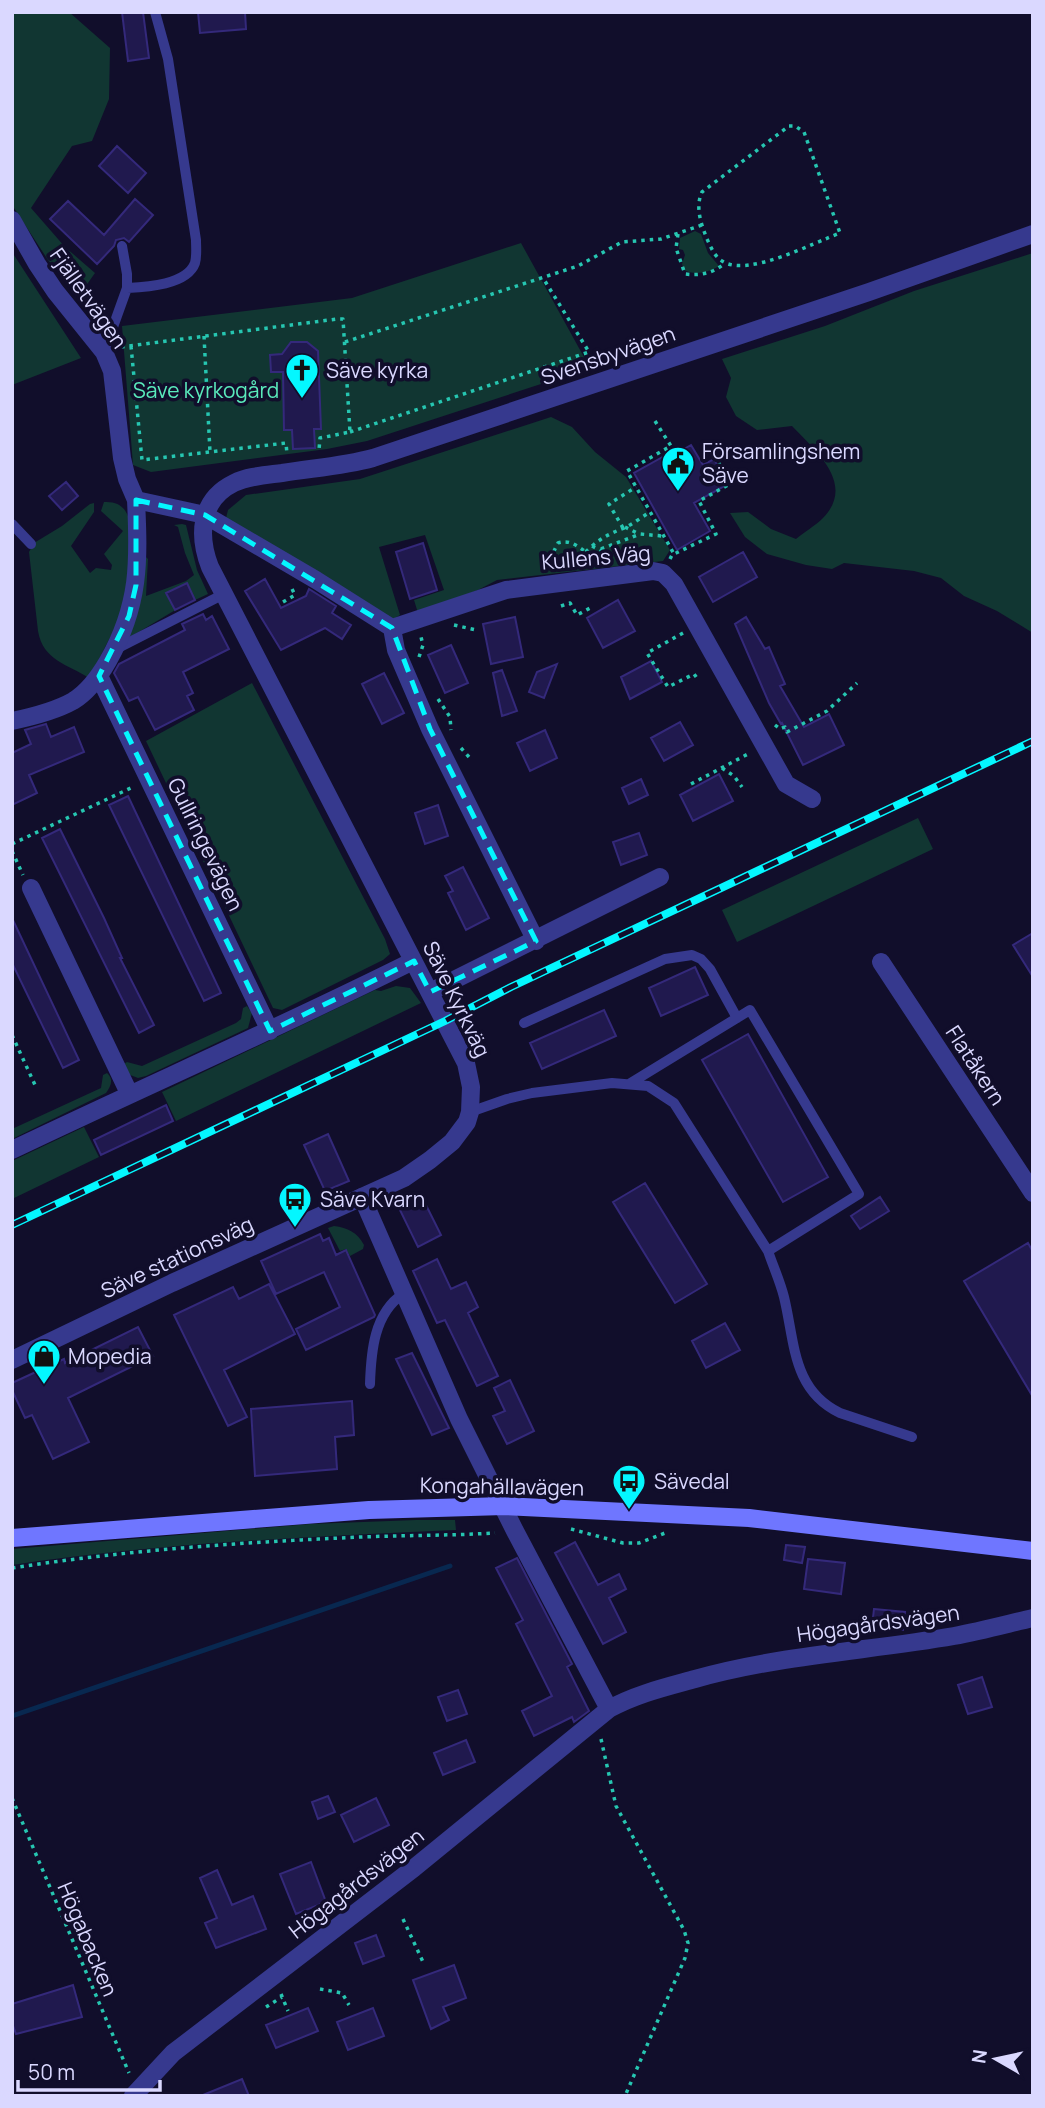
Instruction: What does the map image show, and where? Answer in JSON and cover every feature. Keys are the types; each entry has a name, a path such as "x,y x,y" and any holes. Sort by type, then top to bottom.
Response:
{"main road":[{"name":"Kongahällavägen","path":"12,1538 342,1511 504,1507 749,1518 1033,1551"}],"street":[{"name":"Fjälletvägen","path":"12,220 55,291 106,348 112,371 122,458 136,500 138,556 136,585 129,616 99,676 74,701 12,721"},
{"name":"Svensbyvägen","path":"205,515 214,500 234,483 272,474 342,465 373,457 869,292 1033,234"},
{"path":"136,500 205,515 392,628 396,650 430,729 536,941"},
{"name":"Säve Kyrkväg","path":"205,515 203,547 210,568 466,1063 471,1087 470,1112"},
{"name":"Kullens Väg","path":"392,628 506,590 653,571 663,574 674,584 786,784 812,799"},
{"name":"Gullringevägen","path":"99,676 270,1031"},
{"path":"430,992 660,877"},
{"path":"31,888 130,1093"},
{"path":"12,1150 414,961"},
{"name":"Flatåkern","path":"881,962 1033,1193"},
{"path":"470,1112 467,1122 442,1151 404,1178 362,1197 459,1419 609,1709"},
{"name":"Säve stationsväg","path":"12,1360 172,1283 362,1197"},
{"name":"Högagårdsvägen","path":"135,2093 173,2053 414,1868 609,1709 642,1694 726,1670 953,1636 1033,1618"}],"lane":[{"path":"127,288 168,284 195,266 196,254 168,59 155,12"},
{"path":"106,348 127,288 122,246"},
{"path":"12,524 31,544"},
{"path":"114,650 224,594"},
{"path":"524,1023 665,959 692,955 701,959 710,969 737,1018"},
{"path":"629,1084 750,1010 859,1194 768,1251"},
{"path":"470,1112 532,1093 612,1083 648,1086 674,1103 768,1251 784,1299 798,1365 809,1389 830,1408 840,1413 912,1437"},
{"path":"370,1384 371,1354 378,1326 392,1301 403,1294"}],"path":[{"path":"795,126 804,132 840,233 762,263 742,267 725,263 716,256 702,225 699,199 702,192 783,129 795,126"},
{"path":"345,342 543,278 584,263 622,242 660,239 702,225"},
{"path":"678,234 676,248 685,274 698,275 714,271 725,263"},
{"path":"319,453 320,438 351,432 589,352 543,278"},
{"path":"106,348 338,318 344,321 351,432"},
{"path":"204,336 210,452"},
{"path":"131,346 142,460 286,443 288,455 298,454"},
{"path":"656,421 671,446 627,471 674,554"},
{"path":"663,574 674,554 716,534 699,501 729,484 715,456 703,440"},
{"path":"636,487 609,504 624,528 640,534 664,536"},
{"path":"601,549 601,555 598,557 590,556 586,552 578,545 564,541 556,545 554,551 558,559 577,559 586,552 608,533 624,528 650,512"},
{"path":"592,546 601,549 640,534"},
{"path":"561,606 570,603 577,615 592,607"},
{"path":"416,621 423,645 419,656 424,666"},
{"path":"698,626 647,653 668,687 694,674 699,681"},
{"path":"772,722 780,729 785,727 787,732 827,711 857,683"},
{"path":"436,697 450,717 451,734"},
{"path":"455,741 469,757"},
{"path":"691,784 764,745"},
{"path":"722,768 734,776 742,787"},
{"path":"12,844 149,779"},
{"path":"12,851 31,888"},
{"path":"12,1035 35,1084"},
{"path":"640,1531 646,1540"},
{"path":"593,1724 600,1736 615,1806 684,1930 688,1943 685,1958 625,2096"},
{"name":"Högabacken","path":"12,1798 135,2093"},
{"path":"403,1919 424,1964"},
{"path":"320,1989 342,1993 349,2005"},
{"path":"263,2008 282,1997"}],"highlighted area":[{"path":"136,500 205,515 392,628 430,729 536,941 430,992 414,961 270,1031 99,676 129,616 136,585"}],"green space":[{"path":"14,12 69,12 110,48 109,99 92,141 72,146 31,208 65,247 95,273 78,297 48,260 12,205"},
{"path":"695,231 701,234 708,253 719,266 702,272 684,270 682,264 685,255 683,250 679,249 680,238"},
{"name":"Säve kyrkogård","path":"521,243 590,368 367,441 327,449 151,472 133,465 122,326 352,298"},
{"path":"12,252 81,358 12,385"},
{"path":"1033,253 1033,633 997,611 964,596 941,578 914,571 844,563 832,569 806,565 767,554 745,537 730,513 748,512 771,529 796,539 823,518 832,505 834,481 821,457 792,426 757,430 736,416 726,397 731,378 722,359 825,326 914,291"},
{"path":"551,417 572,427 595,452 626,477 670,550 663,561 497,580 418,613 414,600 444,590 425,535 379,547 400,615 392,620 226,518 228,510 246,495 360,479"},
{"path":"104,502 120,505 128,516 131,527 126,607 89,678 57,660 41,641 29,552 34,543 94,503 94,512 71,546 90,573 96,568 111,570 112,565 104,554 123,531 101,511"},
{"path":"174,525 186,525 197,570 208,594 128,636 145,556 148,559 146,596 186,581 194,575 178,527"},
{"path":"252,683 385,939 390,954 383,960 282,1010 273,1008 146,741"},
{"path":"918,818 933,849 737,942 722,910"},
{"path":"396,986 410,988 421,1003 176,1121 162,1092 375,990 381,991"},
{"path":"247,1006 252,1013 248,1028 146,1076 138,1078 125,1073 122,1065 127,1062 142,1066 236,1023 241,1019 243,1008"},
{"path":"107,1073 111,1083 106,1093 12,1139 12,1129 101,1088 103,1075"},
{"path":"84,1127 99,1157 12,1199 12,1161"},
{"path":"334,1226 348,1229 355,1234 364,1245 363,1249 350,1256 346,1249 340,1251 328,1228"},
{"path":"455,1520 456,1530 178,1546 12,1565 12,1549 310,1524"}],"building":[{"path":"122,12 143,12 149,58 128,61"},
{"path":"198,12 245,12 246,29 200,33"},
{"path":"117,146 146,173 128,193 99,166"},
{"path":"135,199 153,215 129,242 124,238 116,240 114,246 97,264 50,219 68,201 104,235"},
{"name":"Säve kyrka","path":"291,342 307,342 318,351 321,429 314,429 315,448 293,449 292,430 284,430 283,372 271,372 270,355 282,354"},
{"name":"Församlingshem Säve","path":"691,445 703,465 714,459 728,484 694,503 710,531 677,550 634,473"},
{"path":"66,482 78,496 62,510 49,496"},
{"path":"423,543 437,590 410,599 396,552"},
{"path":"743,552 757,577 713,602 699,577"},
{"path":"265,579 281,608 306,596 309,589 336,606 332,613 351,625 342,639 325,628 281,650 245,591"},
{"path":"187,583 195,600 175,610 166,593"},
{"path":"618,600 635,631 603,648 587,618"},
{"path":"203,614 206,620 212,616 229,649 183,672 193,693 187,696 194,710 155,730 138,697 129,701 114,673 119,664 185,630 182,624"},
{"path":"515,617 523,657 491,664 483,624"},
{"path":"746,617 765,649 769,647 785,684 780,686 804,727 829,714 844,745 803,765 769,703 735,624"},
{"path":"451,645 468,683 445,693 428,655"},
{"path":"651,661 662,682 630,699 621,677"},
{"path":"557,664 544,698 529,692 537,672"},
{"path":"502,670 517,711 502,716 493,673"},
{"path":"384,673 404,713 382,724 362,684"},
{"path":"680,722 693,745 664,761 651,738"},
{"path":"46,724 51,737 74,727 84,752 29,775 37,793 12,805 12,753 31,744 25,730"},
{"path":"545,730 557,758 530,771 517,743"},
{"path":"719,774 733,801 693,821 680,795"},
{"path":"641,779 648,795 629,804 622,788"},
{"path":"128,796 221,993 204,1001 109,805"},
{"path":"438,805 448,836 425,844 415,813"},
{"path":"60,829 154,1025 139,1033 42,838"},
{"path":"639,833 647,855 621,865 613,842"},
{"path":"463,867 489,918 466,930 448,893 453,891 445,876"},
{"path":"12,918 79,1060 63,1068 12,963"},
{"path":"1033,933 1033,977 1013,945"},
{"path":"695,967 708,995 661,1016 649,988"},
{"path":"604,1010 616,1036 542,1069 530,1043"},
{"path":"748,1034 828,1177 783,1202 702,1060"},
{"path":"166,1105 173,1121 101,1155 94,1140"},
{"path":"328,1134 349,1181 325,1191 304,1145"},
{"path":"645,1183 707,1284 675,1303 613,1202"},
{"path":"421,1195 441,1235 418,1247 398,1206"},
{"path":"880,1197 889,1211 860,1229 851,1216"},
{"path":"320,1234 323,1241 329,1238 336,1255 346,1250 375,1315 306,1350 296,1329 340,1307 324,1272 276,1294 261,1261"},
{"path":"1028,1243 1033,1252 1033,1397 964,1281"},
{"path":"437,1259 451,1289 466,1282 478,1307 468,1313 498,1376 477,1386 445,1320 437,1323 413,1271"},
{"path":"269,1284 295,1334 224,1370 247,1417 228,1426 174,1315 233,1287 239,1299"},
{"path":"725,1323 740,1350 706,1368 692,1341"},
{"path":"138,1327 153,1356 68,1398 89,1442 53,1459 32,1415 25,1418 12,1390 12,1383 64,1359 65,1363"},
{"path":"412,1353 449,1428 432,1435 396,1359"},
{"path":"510,1380 534,1431 507,1444 493,1416 505,1411 494,1388"},
{"path":"352,1401 354,1435 335,1437 337,1469 255,1476 251,1409"},
{"path":"575,1542 598,1585 619,1574 626,1589 609,1598 626,1632 603,1644 555,1553"},
{"path":"786,1545 805,1547 802,1563 784,1560"},
{"path":"517,1558 572,1664 567,1667 589,1711 574,1722 572,1717 534,1736 522,1711 552,1696 516,1624 523,1620 496,1568"},
{"path":"808,1559 845,1563 841,1594 804,1589"},
{"path":"874,1609 905,1612 903,1630 872,1626"},
{"path":"982,1677 992,1707 968,1714 958,1685"},
{"path":"458,1690 467,1714 447,1721 438,1697"},
{"path":"466,1740 475,1762 443,1775 434,1753"},
{"path":"328,1796 335,1812 318,1819 312,1802"},
{"path":"376,1798 389,1825 354,1842 341,1815"},
{"path":"311,1862 326,1902 296,1914 280,1874"},
{"path":"217,1870 232,1905 253,1896 266,1929 216,1948 205,1923 217,1918 200,1878"},
{"path":"376,1935 384,1956 363,1964 355,1943"},
{"path":"454,1965 466,1998 443,2007 449,2020 431,2029 413,1980"},
{"path":"73,1985 82,2017 16,2034 12,2023 12,2004"},
{"path":"308,2008 318,2031 276,2048 266,2025"},
{"path":"373,2008 384,2036 348,2050 337,2022"},
{"path":"242,2079 249,2096 203,2096 203,2095"}],"waterway":[{"path":"12,1716 450,1566"}],"railway":[{"path":"12,1225 1033,741"}],"place":[{"name":"Säve kyrka","path":"302,400"},
{"name":"Församlingshem Säve","path":"678,493"},
{"name":"Säve Kvarn","path":"295,1229"},
{"name":"Mopedia","path":"44,1386"},
{"name":"Sävedal","path":"629,1511"}]}
